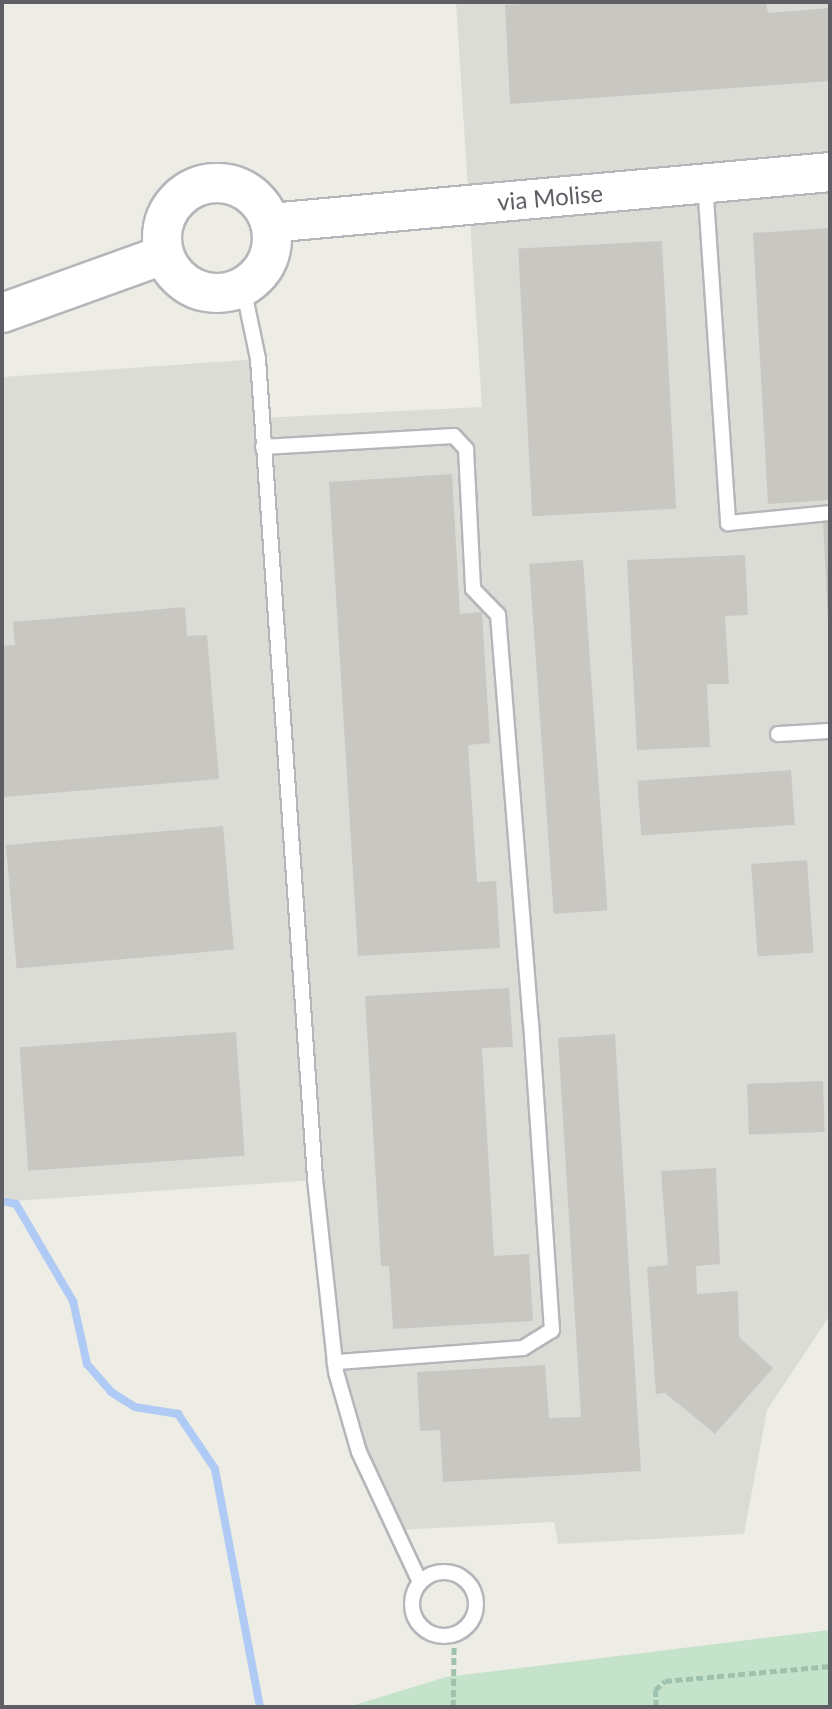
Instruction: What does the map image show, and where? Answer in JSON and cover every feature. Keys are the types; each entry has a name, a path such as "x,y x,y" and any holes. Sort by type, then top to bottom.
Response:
{"main road":[{"name":"via Molise","path":"270,223 705,179 830,172"},
{"path":"201,184 235,185 263,207 270,223 268,260 243,287 212,294 196,290 182,282 163,255 164,220 185,192 201,184"},
{"path":"2,313 163,255"}],"lane":[{"path":"705,179 728,523 830,513"},
{"path":"243,287 258,359 314,1180 335,1362 359,1452 420,1583"},
{"path":"263,447 454,436 466,449 473,589 498,615 529,995 552,1331 523,1348 335,1362"},
{"path":"778,734 830,731"},
{"path":"439,1572 460,1575 474,1591 476,1612 454,1634 433,1634 417,1621 412,1601 420,1583 439,1572"}],"path":[{"path":"453,1707 454,1634"},
{"path":"656,1707 655,1690 665,1681 830,1666"}],"shaded area":[{"path":"456,2 830,2 830,1315 767,1410 744,1534 558,1544 554,1522 398,1530 359,1452 336,1372 314,1180 14,1201 2,1195 2,377 258,359 261,418 482,407"}],"green space":[{"path":"830,1630 830,1707 348,1707 446,1677"}],"building":[{"path":"557,2 766,2 768,13 830,8 830,81 510,104 505,5"},
{"path":"830,228 830,500 768,504 753,233"},
{"path":"662,241 676,509 532,516 518,249"},
{"path":"452,474 460,614 482,612 490,743 468,745 477,882 496,881 500,948 358,956 329,482"},
{"path":"830,520 830,622 828,622 823,521"},
{"path":"745,555 748,615 725,616 729,684 707,684 710,747 637,750 627,560"},
{"path":"583,560 607,910 554,914 529,564"},
{"path":"185,607 187,636 207,635 219,779 4,797 2,646 15,645 13,622"},
{"path":"791,770 795,825 641,836 637,781"},
{"path":"223,826 234,950 17,969 6,845"},
{"path":"807,860 813,953 758,957 751,864"},
{"path":"509,988 513,1047 482,1048 494,1256 529,1254 533,1321 393,1329 389,1266 381,1266 365,996"},
{"path":"236,1032 245,1156 28,1171 20,1047"},
{"path":"615,1034 641,1471 443,1482 440,1430 420,1431 417,1372 545,1365 549,1418 581,1417 558,1038"},
{"path":"823,1081 825,1132 749,1135 747,1084"},
{"path":"716,1168 720,1264 696,1266 697,1294 738,1291 739,1337 773,1368 715,1434 665,1393 656,1394 647,1267 668,1265 661,1171"}],"waterway":[{"path":"2,1201 16,1204 73,1301 87,1364 111,1392 135,1407 178,1414 215,1469 260,1707"}]}
